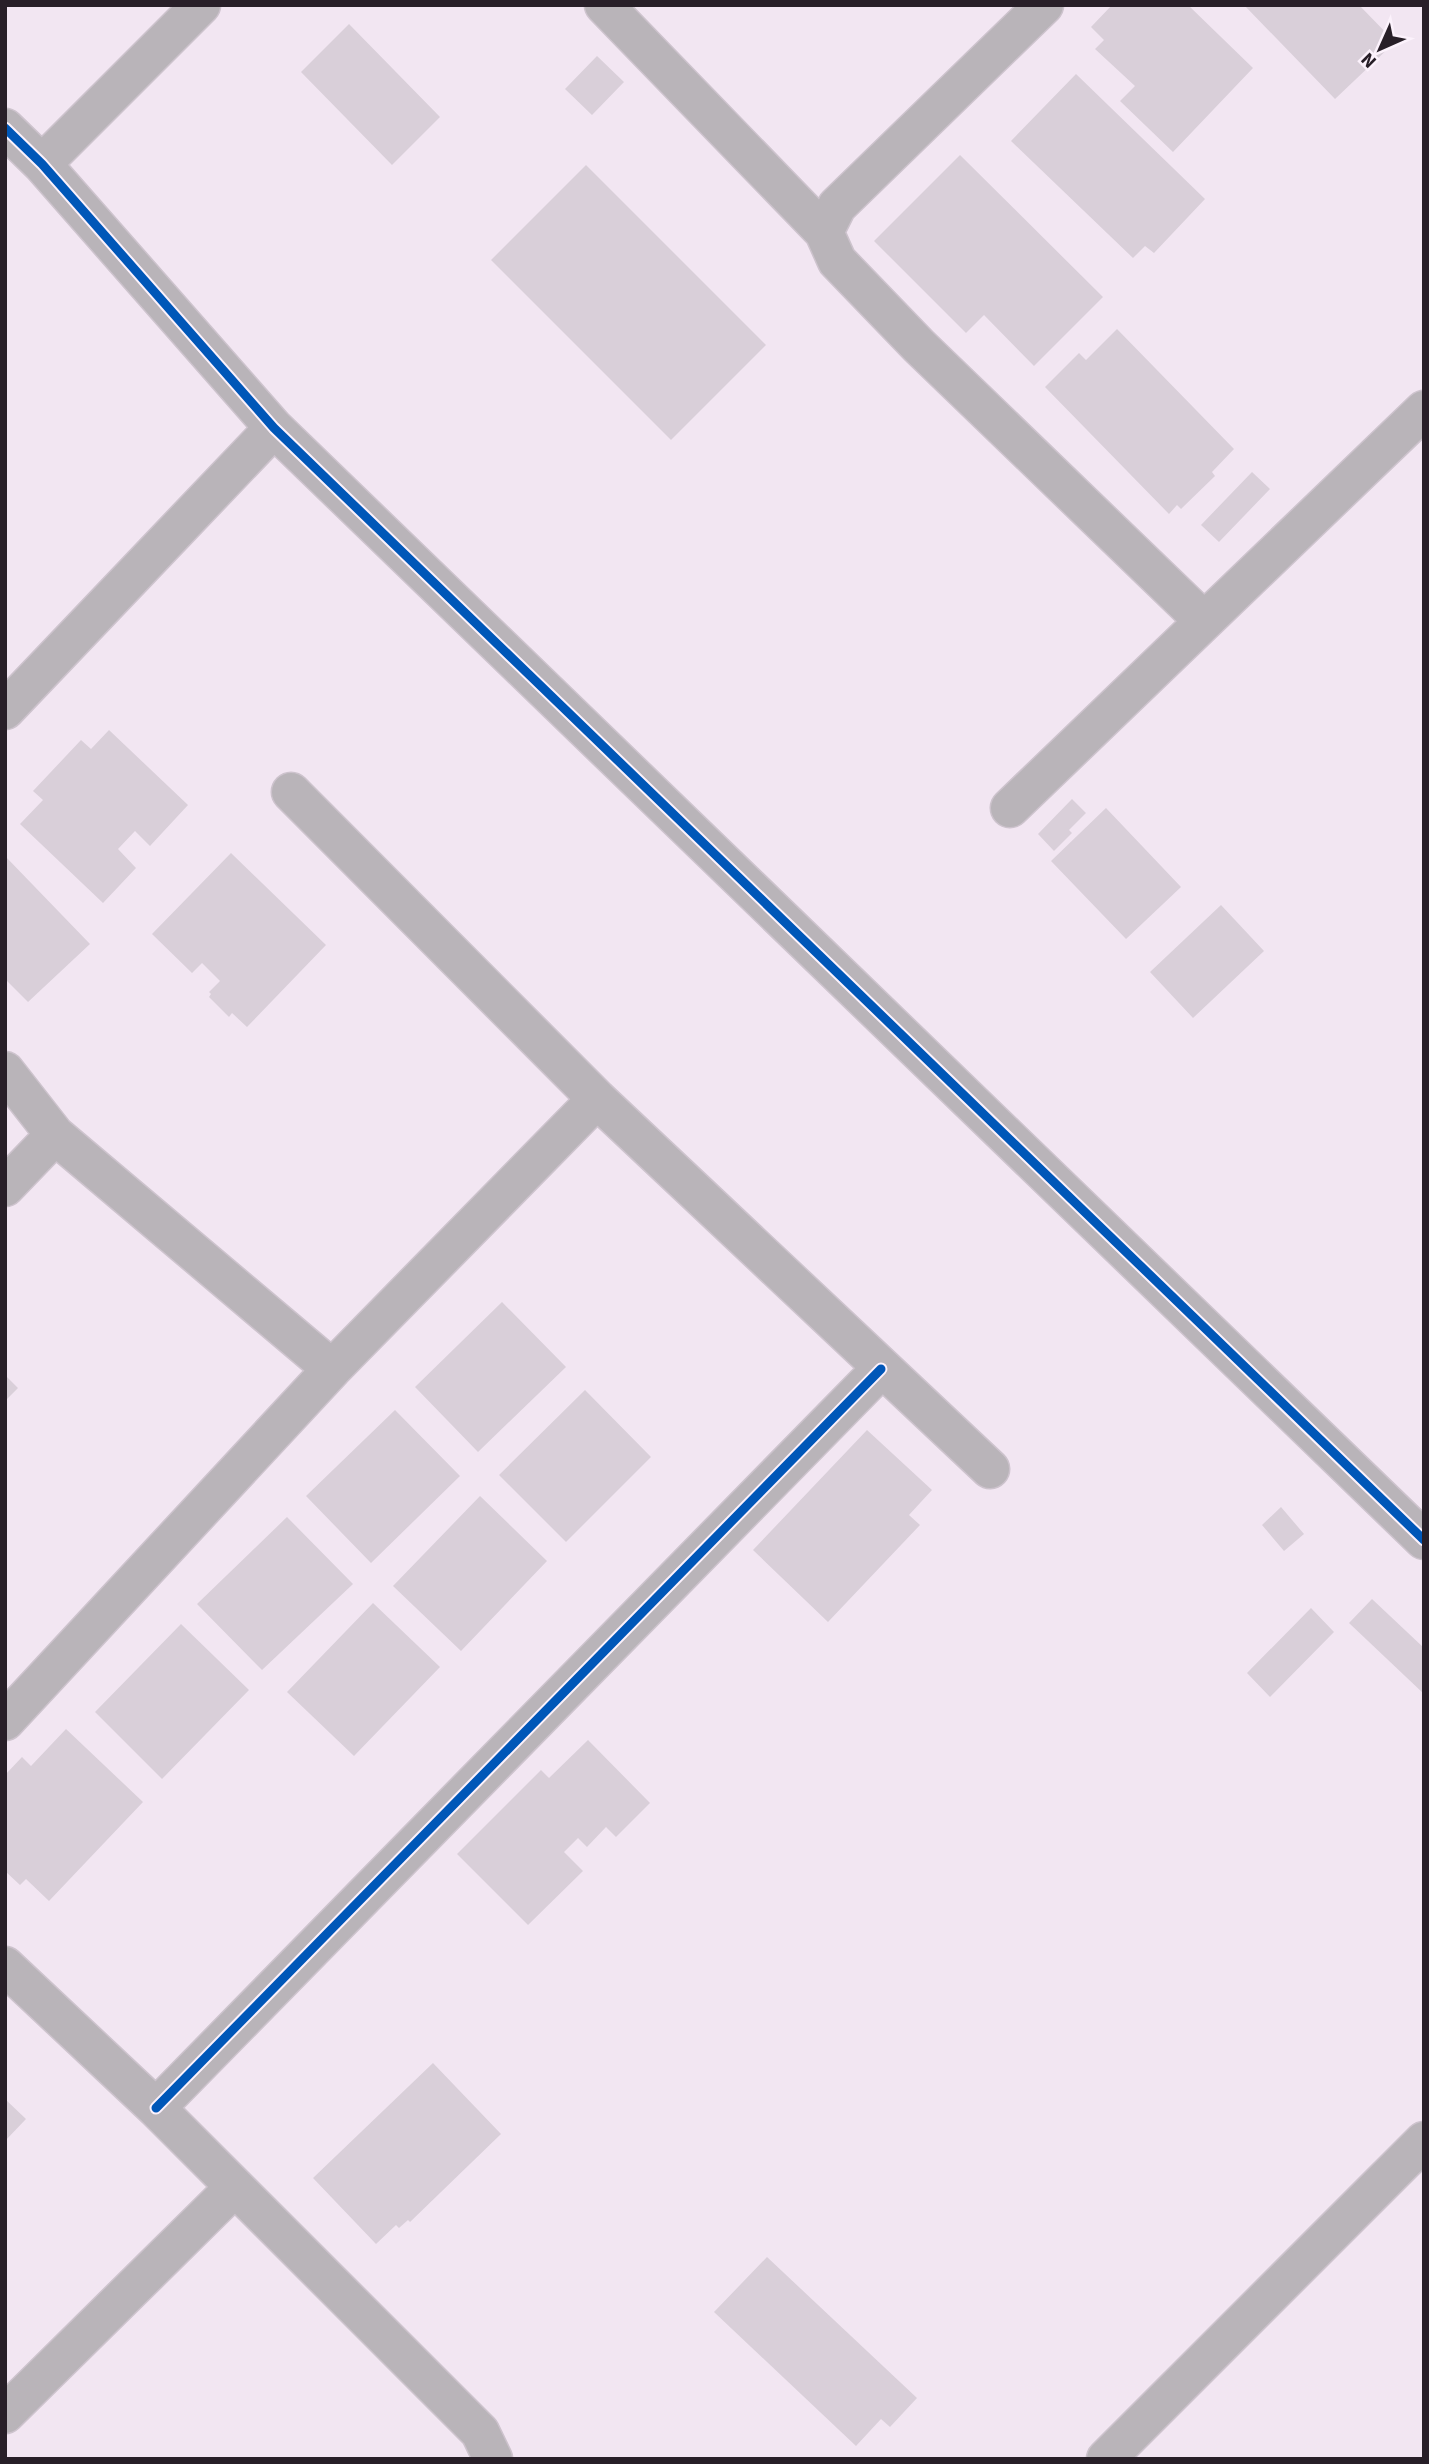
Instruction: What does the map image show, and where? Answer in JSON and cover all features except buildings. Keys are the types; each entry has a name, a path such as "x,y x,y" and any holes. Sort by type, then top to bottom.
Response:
{"street":[{"path":"41,164 201,5"},
{"path":"604,5 824,232 837,261 919,346 1204,621"},
{"path":"824,232 838,206 1044,5"},
{"path":"5,128 41,164 275,428 1424,1540"},
{"path":"1010,808 1424,410"},
{"path":"5,710 275,428"},
{"path":"291,792 597,1098 881,1369 990,1469"},
{"path":"5,1072 55,1135 332,1369"},
{"path":"5,1721 332,1369 597,1098"},
{"path":"5,1187 55,1135"},
{"path":"156,2108 881,1369"},
{"path":"5,1966 156,2108 480,2432 493,2459"},
{"path":"1106,2459 1424,2141"},
{"path":"5,2414 234,2187"}],"cycle path":[{"path":"5,128 42,164 274,428 1424,1540"},
{"path":"156,2108 881,1369"}]}
